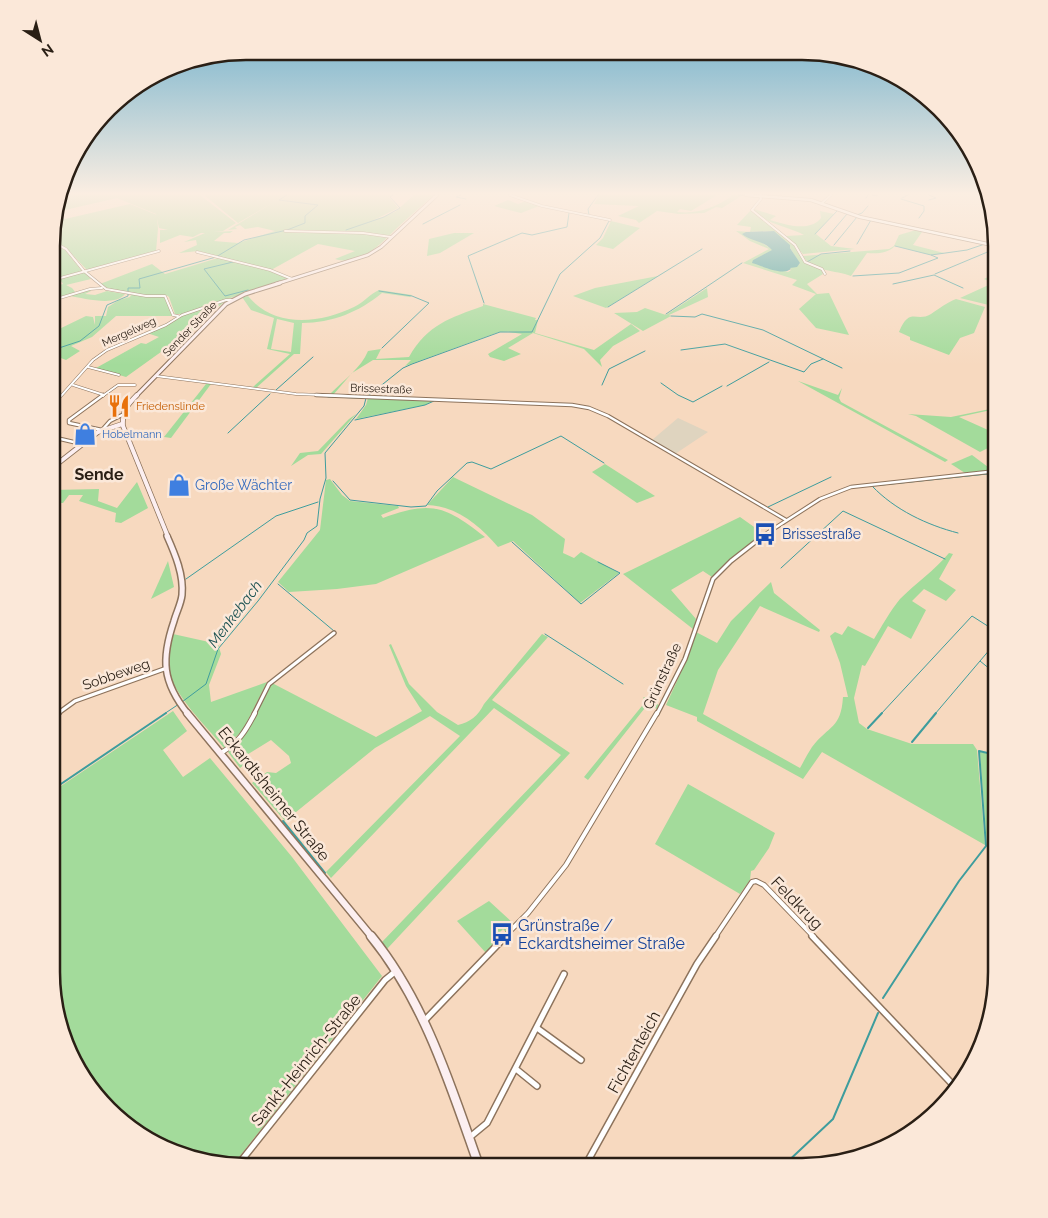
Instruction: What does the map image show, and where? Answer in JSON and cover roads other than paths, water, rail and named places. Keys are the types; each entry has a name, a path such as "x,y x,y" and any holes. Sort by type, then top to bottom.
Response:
{"main road":[{"name":"Sender Straße","path":"122,415 128,405 205,324 233,300 292,279 368,256 373,252"},
{"path":"60,462 104,429 123,425 122,415"},
{"name":"Eckardtsheimer Straße","path":"123,425 173,552 182,580 182,597 170,634 164,669 169,687 179,703 381,948 396,970 424,1020 476,1158"}],"street":[{"path":"68,252 84,271 103,288"},
{"path":"60,278 155,252"},
{"path":"198,252 270,270 292,279"},
{"path":"799,252 806,262 822,270 825,274"},
{"path":"60,298 90,289 103,288 146,296 165,296 173,314 179,316"},
{"name":"Mergelweg","path":"61,396 88,366 107,350 166,325 179,316 226,300 233,300"},
{"path":"88,366 119,376"},
{"name":"Brissestraße","path":"156,376 296,394 552,404 588,408 608,416 786,520"},
{"path":"72,385 104,395"},
{"path":"122,415 114,418 103,427 104,429 68,422 118,385 135,385"},
{"path":"60,439 82,444"},
{"name":"Grünstraße","path":"424,1020 528,913 566,865 645,736 673,684 685,659 713,579 726,564 786,520 844,488 988,472"},
{"path":"221,754 235,744 246,730 268,684 334,633"},
{"name":"Sobbeweg","path":"60,712 74,701 164,669"},
{"name":"Feldkrug","path":"706,951 749,884 756,881 760,882 951,1083"},
{"name":"Fichtenteich","path":"590,1158 706,951"},
{"name":"Sankt-Heinrich-Straße","path":"243,1158 385,980 396,970"},
{"path":"469,1138 487,1123 564,974"},
{"path":"537,1027 581,1060"},
{"path":"516,1069 537,1086"}],"water":[{"path":"769,252 793,252 800,263 797,267 783,271 772,270 752,263 753,260"}],"waterway":[{"path":"60,348 80,341 99,326 107,305 128,296 128,288 140,288 139,279 216,257 224,252"},
{"path":"478,252 468,256 484,303"},
{"name":"Menkebach","path":"368,396 403,368 412,364 500,332 532,332 560,274 585,252"},
{"path":"608,307 697,252"},
{"path":"807,262 821,254 842,252"},
{"path":"918,252 931,255"},
{"path":"931,255 954,252"},
{"path":"935,274 988,252"},
{"path":"853,276 899,273 938,258 931,255"},
{"path":"233,262 204,269 225,296 248,290"},
{"path":"666,314 742,263"},
{"path":"893,284 934,275 963,288"},
{"path":"379,291 412,296 429,303 382,348"},
{"path":"671,316 695,317 702,314 763,330 842,368"},
{"path":"681,350 725,344 804,372 811,364 823,359"},
{"path":"602,385 609,369 645,351"},
{"path":"276,390 313,357"},
{"path":"727,386 769,362"},
{"path":"661,383 678,395 693,402 722,386"},
{"path":"228,433 270,394"},
{"path":"328,397 361,398"},
{"name":"Menkebach","path":"182,702 206,684 218,649 258,601 304,540 307,533 317,526 320,499 326,478 325,453 364,406 366,398"},
{"path":"355,420 425,405 434,401"},
{"path":"333,481 350,500 411,507 426,506 437,491 467,463 472,462 491,469 561,436 604,463"},
{"path":"958,533 912,516 881,495 872,486 988,474"},
{"path":"768,507 831,477"},
{"path":"186,579 276,516 318,502"},
{"path":"781,568 843,511 945,559"},
{"path":"512,542 581,604 620,573 598,562"},
{"path":"278,584 334,631"},
{"path":"881,714 972,616 988,626"},
{"path":"545,634 623,684"},
{"path":"980,661 988,652"},
{"path":"935,714 980,661"},
{"path":"980,661 988,668"},
{"name":"Menkebach","path":"164,714 179,704"},
{"name":"Menkebach","path":"60,785 166,713"},
{"path":"868,728 882,713"},
{"path":"912,742 936,713"},
{"path":"883,998 959,881 986,846 979,751 988,753"},
{"path":"283,821 325,873"},
{"path":"792,1158 833,1119 878,1013"}],"place":[{"name":"Friedenslinde","path":"119,406"},
{"name":"Hobelmann","path":"85,434"},
{"name":"Große Wächter","path":"179,485"},
{"name":"Brissestraße","path":"765,534"},
{"name":"Grünstraße / Eckardtsheimer Straße","path":"502,934"}],"district":[{"name":"Sende","path":"99,474"}]}
